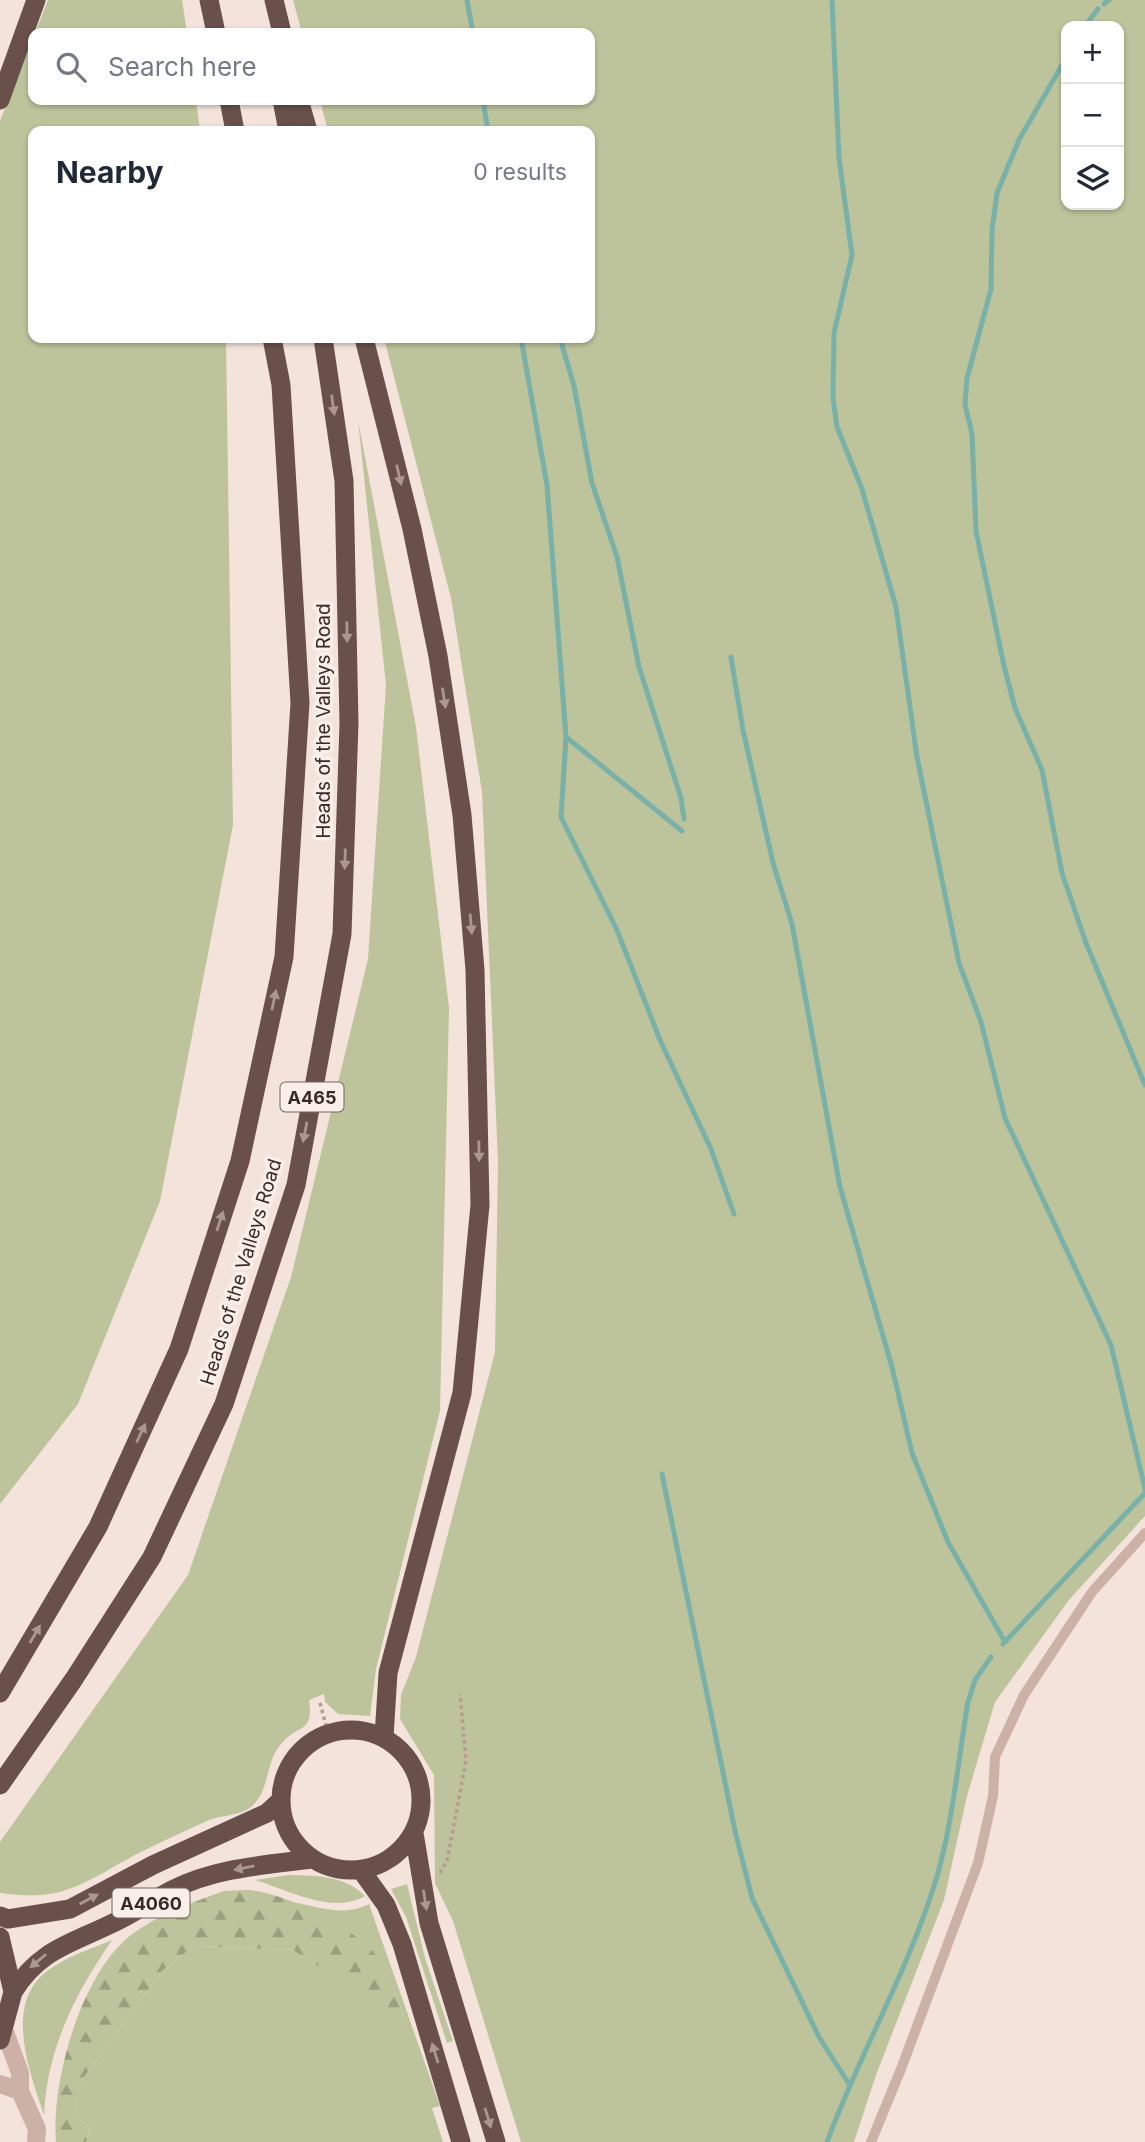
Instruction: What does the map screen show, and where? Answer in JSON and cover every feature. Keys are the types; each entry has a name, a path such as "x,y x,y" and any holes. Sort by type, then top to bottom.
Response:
{"highway":[{"path":"0,100 36,0"},
{"path":"209,0 215,28"},
{"path":"265,0 270,28"},
{"path":"274,0 281,28"},
{"path":"230,105 235,126"},
{"path":"283,105 287,126"},
{"path":"300,105 307,126"},
{"name":"Heads of the Valleys Road","path":"0,1693 98,1527 179,1349 240,1161 284,957 300,703 281,385 273,343"},
{"name":"Heads of the Valleys Road","path":"0,1784 74,1679 152,1557 225,1404 296,1185 342,934 347,789 349,723 344,481 324,343"},
{"path":"365,343 415,542 438,656 462,814 475,970 481,1205 462,1393 388,1673 384,1737"},
{"path":"347,1730 366,1731 384,1737 405,1755 419,1779 422,1806 414,1832 401,1851 382,1864 360,1870 343,1870 312,1859 289,1833 281,1800 283,1783 294,1760 312,1741 328,1734 347,1730"},
{"name":"A4060","path":"0,1916 8,1919 70,1909 153,1864 267,1813 281,1800"},
{"path":"414,1832 429,1923 496,2142"},
{"name":"A4060","path":"13,1992 27,1970 47,1953 135,1913 173,1889 243,1868 312,1859"},
{"path":"360,1870 386,1905 402,1944 461,2142"},
{"path":"0,1937 13,1992 2,2036"}],"street":[{"path":"2,2036 20,2073 20,2091 37,2129 36,2142"},
{"path":"0,2084 20,2091"}],"lane":[{"path":"871,2142 978,1863 993,1796 995,1757 1024,1695 1092,1592 1145,1533"}],"path":[{"path":"435,1875 442,1872 447,1861 466,1761 460,1694"},
{"path":"320,1703 328,1734"}],"green space":[{"path":"48,0 182,0 186,28 37,28"},
{"path":"293,0 1145,0 1145,1516 1069,1600 995,1702 967,1796 944,1900 876,2075 854,2142 521,2142 453,1921 435,1883 434,1775 400,1719 401,1695 416,1657 495,1352 498,1161 482,792 451,598 385,343 595,343 595,126 327,126 321,105 595,105 595,28 301,28"},
{"path":"28,50 28,105 197,105 199,126 28,126 28,343 226,343 233,825 160,1201 78,1404 0,1504 0,121"},
{"path":"358,420 416,727 449,1008 440,1411 376,1669 370,1716 338,1714 325,1702 324,1694 309,1700 307,1723 281,1744 272,1760 260,1795 248,1809 207,1821 85,1882 57,1893 0,1893 0,1842 188,1575 291,1277 368,959 386,685"},
{"path":"289,1875 339,1880 365,1896 339,1903 325,1902 255,1880"},
{"path":"407,1884 425,1958 453,2041 447,2043 406,1917 391,1889"},
{"path":"253,1890 272,1895 308,1908 344,1928 383,1964 393,1984 404,2020 293,1950 194,1946 162,1971 78,2085 75,2116 90,2128 86,2142 56,2142 58,2092 63,2064 81,2008 107,1960 123,1942 146,1925 224,1891"},
{"path":"293,1902 341,1910 369,1904 440,2106 432,2108 443,2142 86,2142 90,2128 75,2116 78,2085 162,1971 194,1946 293,1950 404,2019 388,1976 365,1945 350,1933"},
{"path":"112,1940 86,1981 65,2023 51,2067 44,2115 23,2036 23,2016 28,1997 37,1981 53,1967"}],"waterway":[{"path":"467,0 472,28"},
{"path":"832,0 839,158 852,255 834,333 833,398 837,427 862,489 896,607 917,757 959,963 981,1022 1005,1118 1111,1345 1145,1489"},
{"path":"1104,4 1109,0"},
{"path":"1089,21 1098,9"},
{"path":"1061,67 1019,140 997,193 992,230 991,289 967,378 965,404 972,434 976,531 1015,708 1042,770 1062,873 1086,943 1145,1085"},
{"path":"484,105 487,126"},
{"path":"522,343 547,485 566,737 561,817 617,930 660,1040 711,1149 734,1214"},
{"path":"561,343 574,386 592,483 617,557 639,667 681,798 684,819"},
{"path":"731,657 743,730 773,863 792,924 840,1187 892,1367 912,1453 948,1542 1005,1642"},
{"path":"566,737 682,831"},
{"path":"662,1474 735,1831 752,1898 819,2037 849,2084"},
{"path":"1003,1644 1145,1493"},
{"path":"827,2142 923,1919 940,1865 950,1819 968,1702 975,1680 991,1657"}]}
